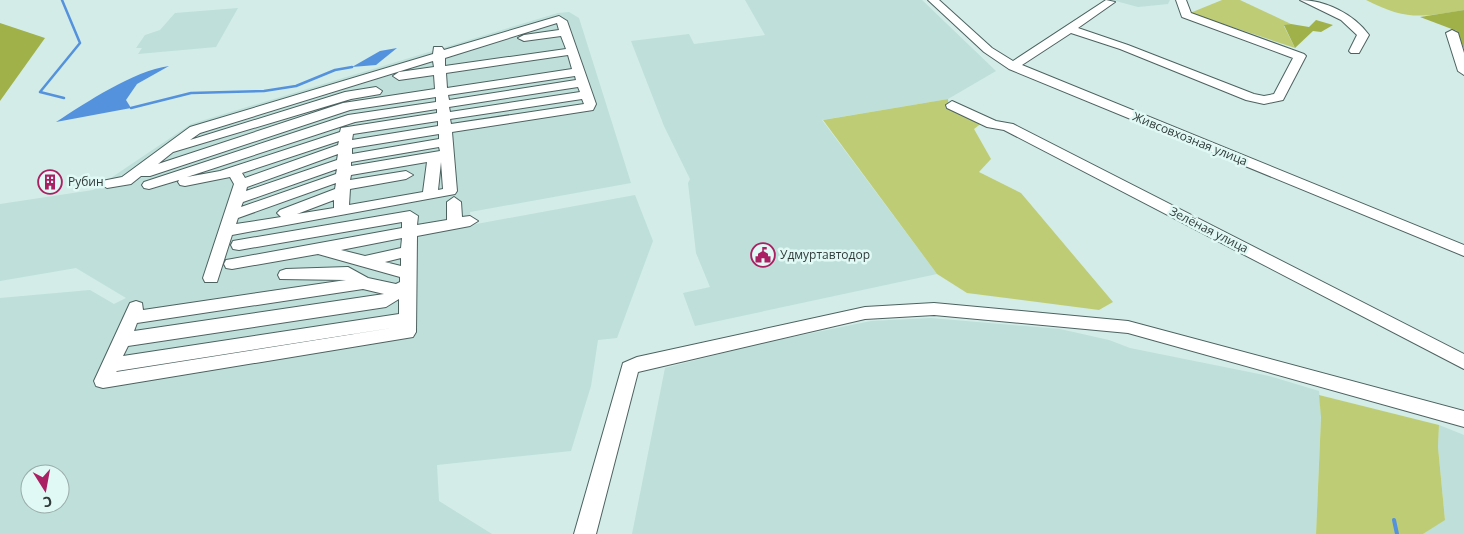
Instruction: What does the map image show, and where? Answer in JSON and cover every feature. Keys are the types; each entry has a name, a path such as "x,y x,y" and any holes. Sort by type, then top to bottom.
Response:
{"street":[{"name":"Живсовхозная улица","path":"933,0 988,50 1012,66 1464,251"},
{"path":"1070,29 1124,47 1250,97 1264,100 1279,97 1300,56 1186,15 1181,0"},
{"path":"1305,0 1346,19 1359,29 1363,35 1355,52"},
{"path":"1012,66 1110,2"},
{"path":"405,196 407,168 442,101 478,44 559,19 562,21 590,104 588,107 442,101"},
{"path":"1452,33 1464,71"},
{"path":"107,184 128,179 345,147 405,196 430,196 442,101 418,62 345,147 246,228 227,232"},
{"path":"232,215 345,147 442,101 576,62"},
{"path":"128,179 149,185 237,185 345,147 442,101 576,62"},
{"path":"237,185 345,147 442,101 576,62"},
{"name":"Зелёная улица","path":"952,105 992,124 1008,127 1464,362"},
{"path":"128,179 195,130 345,147 407,168"},
{"path":"149,185 345,147"},
{"path":"211,278 232,215 237,185"},
{"path":"232,264 463,223 454,202"},
{"path":"240,245 410,216 409,252 405,283 407,319 110,365 133,312 363,283 405,283"},
{"path":"318,249 364,262 405,283"},
{"path":"364,262 409,252"},
{"path":"286,275 348,272 363,283"},
{"path":"121,340 386,301 405,283"},
{"path":"585,534 630,368 636,364 865,313 934,309 1128,327 1464,419"}],"shaded area":[{"path":"745,0 922,0 996,71 948,99 822,120 937,274 695,326 683,293 710,287 696,253 688,183 690,179 664,126 631,41 689,34 694,44 765,35"},
{"path":"1112,0 1170,0 1168,4 1138,7"},
{"path":"238,8 216,47 138,54 142,48 136,48 145,35 160,30 175,13"},
{"path":"569,12 579,18 631,183 470,212 471,225 635,195 653,241 617,338 598,340 591,386 571,451 437,465 439,501 492,534 0,534 0,298 90,290 114,304 126,298 76,268 0,281 0,204 93,190 191,124 558,13"},
{"path":"931,318 1060,329 1109,340 1130,348 1269,376 1319,391 1321,413 1316,534 632,534 665,368 758,344 871,321"},
{"path":"1439,425 1464,435 1464,534 1423,534 1445,519 1438,447"}],"green space":[{"path":"1222,0 1240,0 1291,24 1284,26 1295,48 1190,13"},
{"path":"1366,0 1464,0 1464,10 1414,16 1380,7"},
{"path":"1464,10 1464,49 1457,31 1420,17"},
{"path":"1316,20 1333,25 1321,32 1313,31 1295,48 1284,25 1291,24 1309,27"},
{"path":"0,23 45,38 0,101"},
{"path":"948,99 949,109 983,122 974,129 991,159 979,172 1021,193 1113,302 1099,310 967,293 937,274 823,120"},
{"path":"1319,395 1439,425 1438,447 1445,520 1423,534 1316,534 1321,417"}],"water":[{"path":"397,48 376,65 352,67 380,51"},
{"path":"169,66 137,84 126,100 131,108 56,122 126,81 155,69"}],"waterway":[{"path":"62,0 80,43 40,92 64,98"},
{"path":"131,108 191,93 264,91 296,86 335,70 352,67"},
{"path":"1394,520 1397,534"}],"place":[{"name":"Рубин","path":"50,182"},
{"name":"Удмуртавтодор","path":"763,255"}]}
